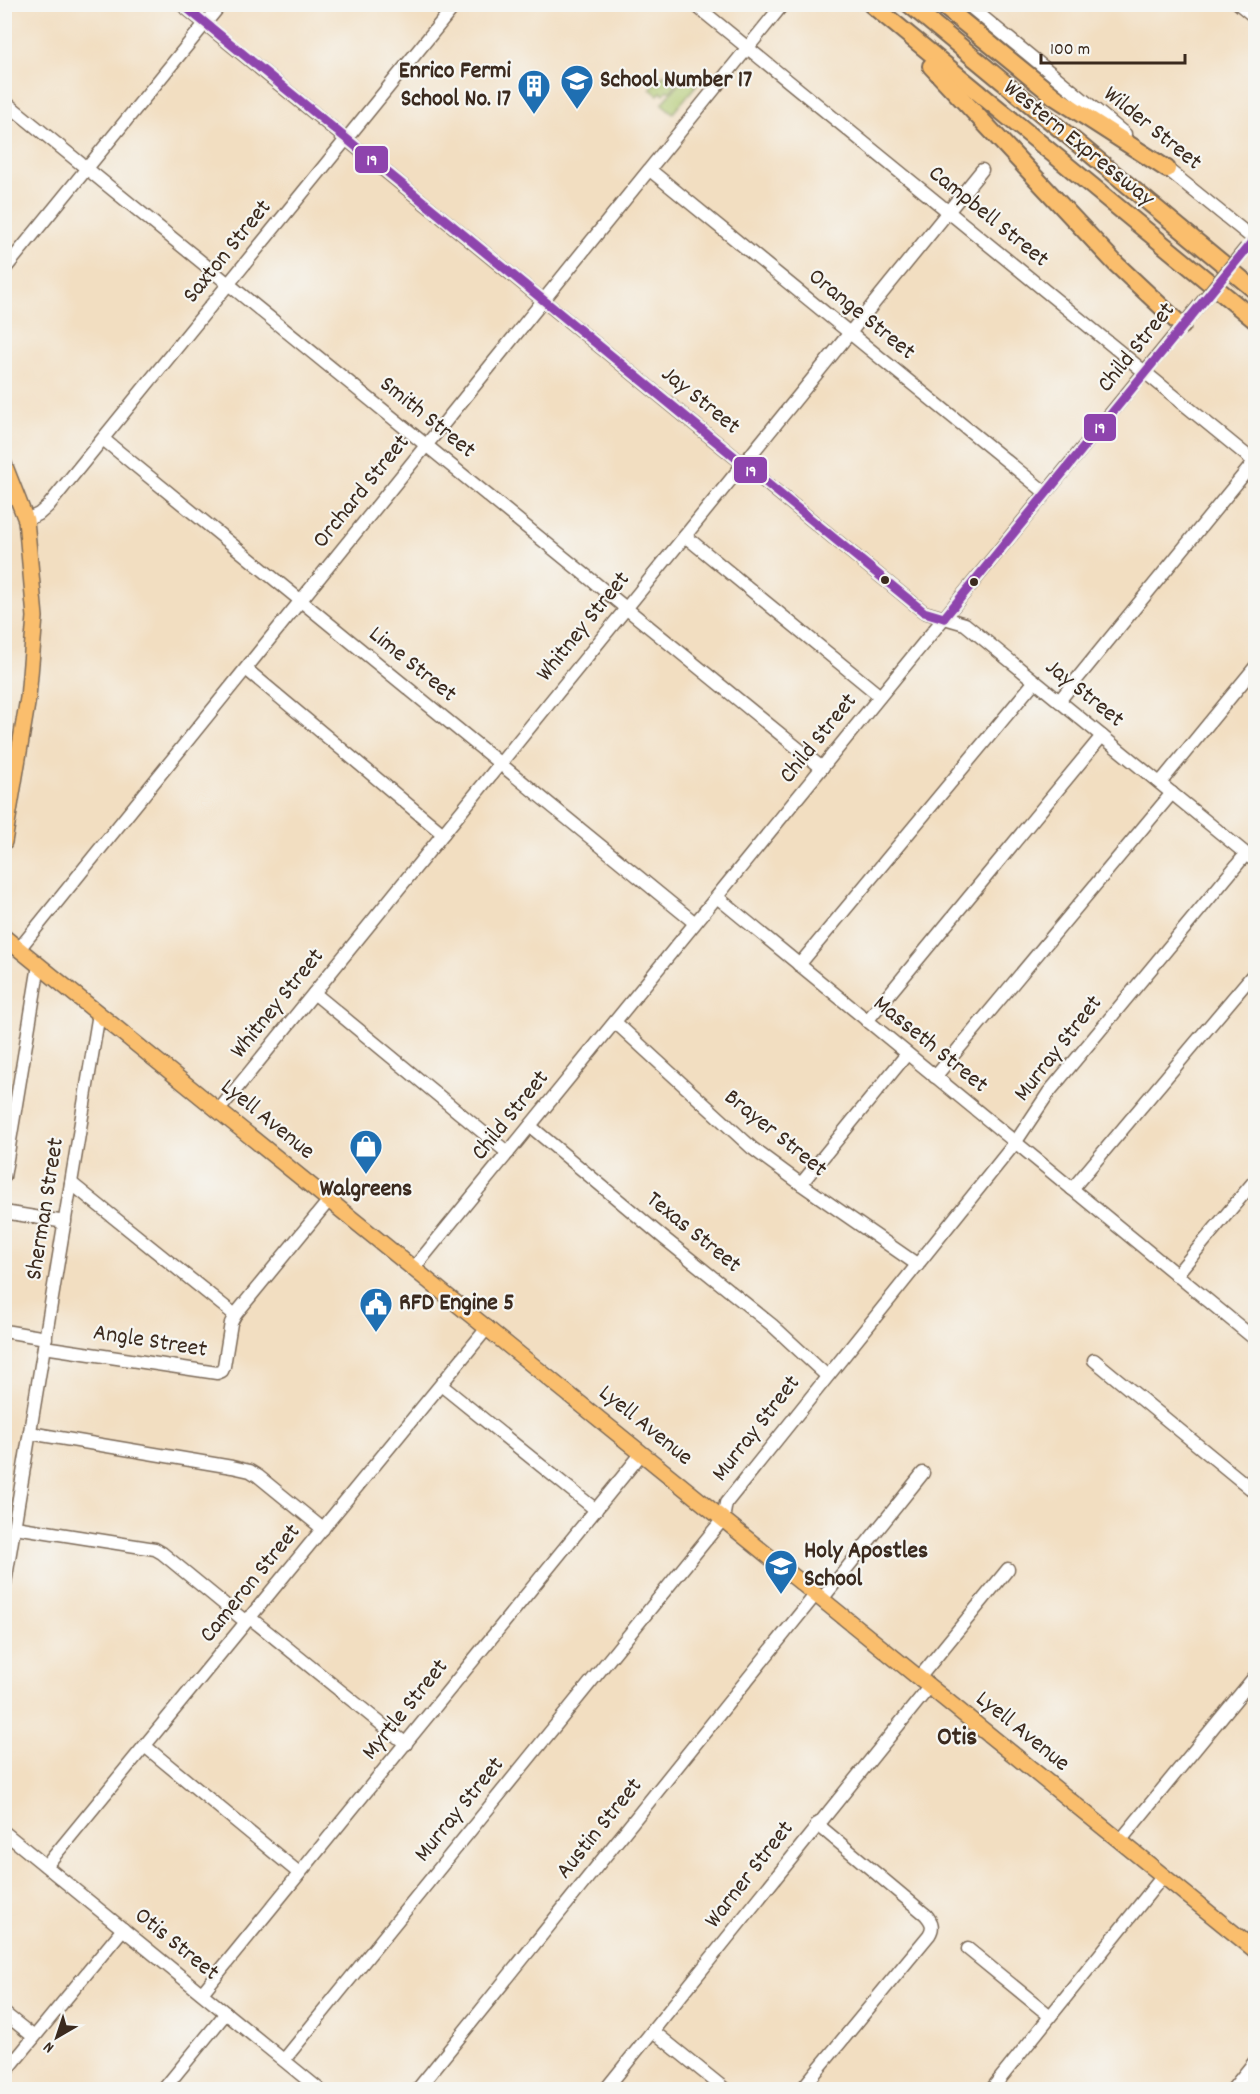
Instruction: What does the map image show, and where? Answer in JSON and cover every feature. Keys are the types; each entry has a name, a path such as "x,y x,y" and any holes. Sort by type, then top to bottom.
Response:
{"highway":[{"name":"Western Expressway","path":"869,4 1256,321"},
{"path":"869,4 937,71 1116,264 1186,322"},
{"name":"Western Expressway","path":"909,4 1256,291"},
{"path":"941,4 1062,102 1167,169"}],"main road":[{"path":"4,464 26,520 35,617 28,698 4,842"},
{"name":"Lyell Avenue","path":"4,937 1256,1951"}],"street":[{"name":"Jay Street","path":"181,4 924,612 964,624 1251,858"},
{"path":"4,270 221,4"},
{"name":"Campbell Street","path":"694,4 1255,462"},
{"name":"Orchard Street","path":"20,949 783,4"},
{"name":"Wilder Street","path":"967,4 1252,241"},
{"path":"1239,4 1256,18"},
{"name":"Saxton Street","path":"26,520 39,514 48,506 452,6"},
{"name":"Smith Street","path":"4,101 822,768"},
{"name":"Orange Street","path":"650,170 1046,493"},
{"name":"Whitney Street","path":"219,1110 982,170"},
{"name":"Child Street","path":"414,1268 1252,241"},
{"name":"Lime Street","path":"103,439 695,923"},
{"path":"1059,701 1255,462"},
{"path":"685,536 880,696"},
{"path":"1160,783 1256,666"},
{"path":"246,669 443,834"},
{"path":"799,965 1035,681"},
{"path":"867,1021 1102,736"},
{"path":"935,1077 1172,794"},
{"name":"Murray Street","path":"284,2060 723,1519 726,1503 1015,1143 1049,1092 1251,858"},
{"name":"Masseth Street","path":"717,897 1256,1340"},
{"path":"4,1176 39,965"},
{"path":"1072,1189 1256,971"},
{"path":"314,993 508,1153"},
{"name":"Sherman Street","path":"4,1588 99,1013"},
{"name":"Brayer Street","path":"615,1022 752,1148 918,1265"},
{"path":"801,1184 907,1054"},
{"name":"Texas Street","path":"530,1126 665,1239 772,1324 826,1376"},
{"path":"1176,1275 1256,1179"},
{"path":"71,1183 235,1315"},
{"name":"Angle Street","path":"45,1342 217,1373 222,1371 231,1323 235,1315 330,1199"},
{"path":"4,1212 65,1222"},
{"name":"Cameron Street","path":"46,1866 146,1747 488,1327"},
{"path":"4,1331 45,1342"},
{"path":"1094,1360 1256,1493"},
{"path":"441,1385 596,1510"},
{"path":"30,1433 250,1472 323,1529"},
{"name":"Myrtle Street","path":"202,1993 642,1453"},
{"name":"Austin Street","path":"417,2090 819,1596 923,1473"},
{"path":"15,1527 162,1553 406,1744"},
{"name":"Warner Street","path":"605,2090 817,1824 1008,1569"},
{"path":"1120,1841 1256,1675"},
{"path":"146,1747 299,1873"},
{"path":"801,2090 929,1935 932,1928 926,1915 817,1824"},
{"name":"Otis Street","path":"4,1832 321,2090"},
{"path":"991,2090 1163,1876"},
{"path":"4,2074 123,1929"},
{"path":"968,1949 1050,2016"},
{"path":"4,2013 34,2037"},
{"path":"164,2090 226,2013"},
{"path":"653,2031 726,2090"},
{"path":"1232,2090 1256,2060"}],"green space":[{"path":"664,74 668,78 670,76 676,84 670,92 667,90 664,94 661,92 658,95 650,89"},
{"path":"687,74 697,79 695,80 698,83 673,113 662,104"}],"transit line":[{"name":"19","path":"182,4 924,612 944,618"},
{"name":"19","path":"944,618 1256,237"}],"place":[{"name":"School Number 17","path":"577,110"},
{"name":"Enrico Fermi School No. 17","path":"534,115"},
{"name":"Walgreens","path":"366,1175"},
{"name":"RFD Engine 5","path":"376,1333"},
{"name":"Holy Apostles School","path":"781,1595"}],"district":[{"name":"Otis","path":"957,1738"}]}
